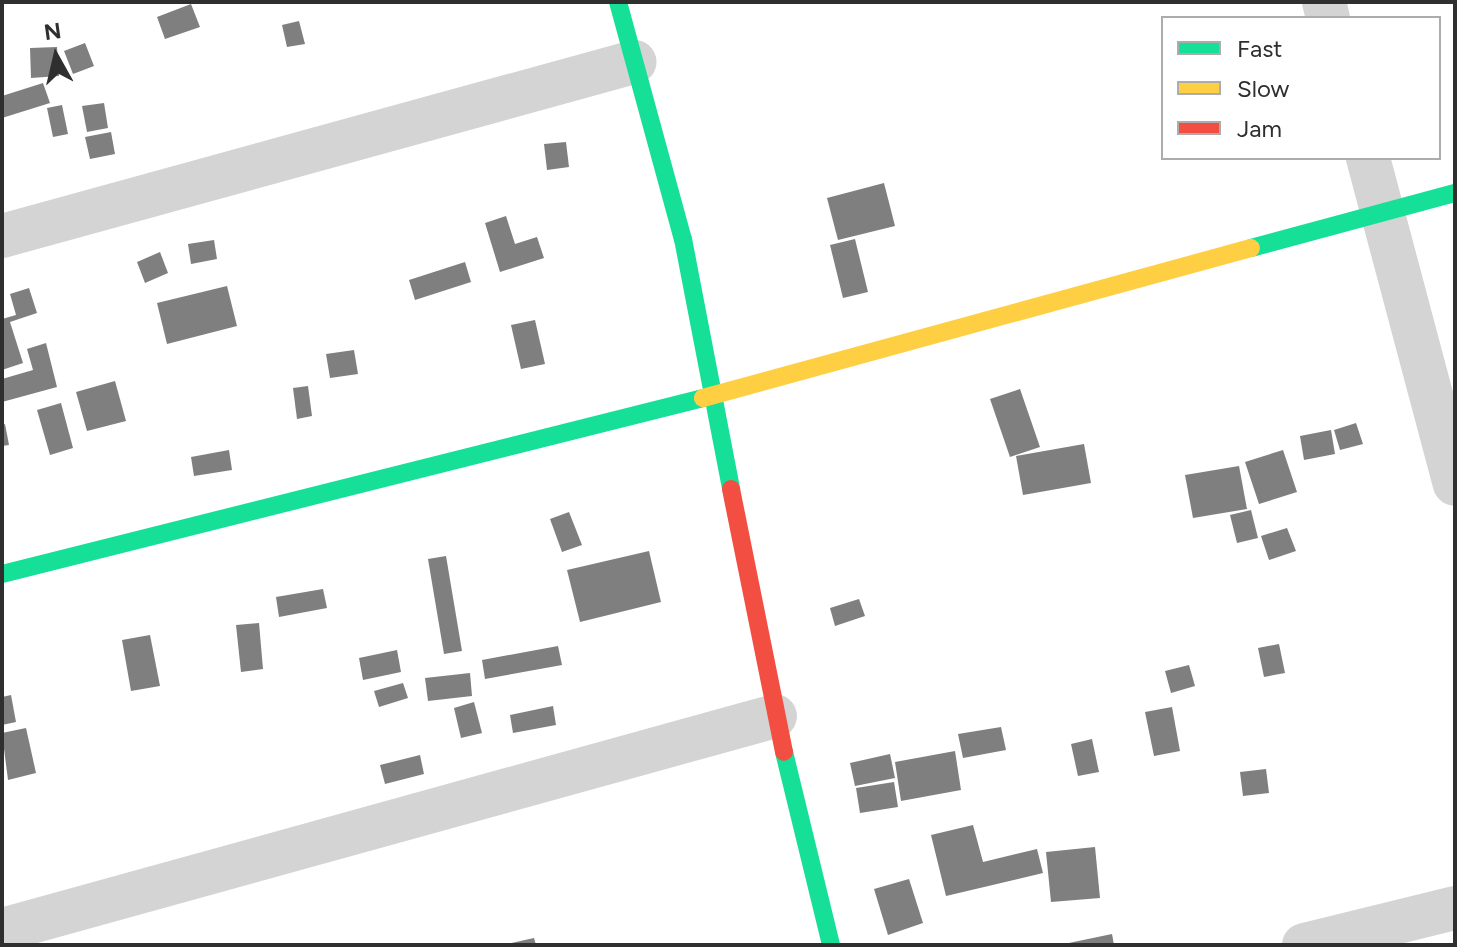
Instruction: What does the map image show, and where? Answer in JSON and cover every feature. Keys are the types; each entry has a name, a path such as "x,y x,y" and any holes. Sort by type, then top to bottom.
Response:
{"street":[{"path":"618,2 683,239 775,716 831,945"},
{"path":"2,236 634,62"},
{"path":"1369,160 1455,484"},
{"path":"2,574 713,395 1455,193"},
{"path":"2,930 775,716"},
{"path":"1304,945 1455,908"}],"building":[{"path":"191,4 200,27 165,39 157,17"},
{"path":"299,21 305,44 287,47 282,25"},
{"path":"85,43 94,66 73,74 64,51"},
{"path":"57,47 59,76 31,78 30,48"},
{"path":"43,83 50,103 2,118 2,96"},
{"path":"104,103 108,128 87,132 82,106"},
{"path":"62,105 68,134 53,137 47,108"},
{"path":"111,132 115,154 90,159 85,137"},
{"path":"566,142 569,167 547,170 544,144"},
{"path":"884,183 895,226 838,240 827,198"},
{"path":"506,216 515,244 537,237 544,258 500,272 485,223"},
{"path":"855,239 868,292 843,298 830,245"},
{"path":"214,240 217,259 191,264 188,244"},
{"path":"160,252 168,273 145,283 137,262"},
{"path":"465,262 471,282 415,300 409,280"},
{"path":"227,286 237,326 167,344 157,303"},
{"path":"29,288 37,313 10,322 23,363 2,370 2,319 16,315 10,294"},
{"path":"535,320 545,364 521,369 511,325"},
{"path":"46,343 57,387 2,402 2,379 33,370 27,349"},
{"path":"354,350 358,374 330,378 326,354"},
{"path":"115,381 126,421 87,431 76,392"},
{"path":"308,386 312,416 297,419 293,388"},
{"path":"1020,389 1040,447 1010,457 990,399"},
{"path":"61,403 73,448 50,455 37,410"},
{"path":"1356,423 1363,444 1340,450 1334,430"},
{"path":"5,424 9,445 2,446 2,425"},
{"path":"1331,430 1335,454 1304,460 1300,436"},
{"path":"1084,444 1091,483 1023,495 1016,456"},
{"path":"229,450 232,470 194,476 191,457"},
{"path":"1283,450 1297,492 1259,504 1245,462"},
{"path":"1239,466 1247,509 1193,518 1185,475"},
{"path":"1251,510 1258,538 1237,543 1230,515"},
{"path":"569,512 582,545 562,552 550,519"},
{"path":"1287,528 1296,551 1269,560 1261,536"},
{"path":"649,551 661,602 580,622 567,570"},
{"path":"446,556 462,651 444,654 428,559"},
{"path":"323,589 327,608 279,617 276,597"},
{"path":"859,599 865,616 835,626 830,608"},
{"path":"259,623 263,669 241,672 236,625"},
{"path":"150,635 160,686 131,691 122,640"},
{"path":"1279,644 1285,673 1264,677 1258,648"},
{"path":"558,646 562,665 485,679 482,660"},
{"path":"397,650 401,672 363,680 359,658"},
{"path":"1189,665 1195,686 1171,693 1165,671"},
{"path":"470,673 472,696 428,701 425,678"},
{"path":"403,683 408,698 379,707 374,691"},
{"path":"11,695 16,722 2,725 2,697"},
{"path":"474,702 482,733 461,738 454,708"},
{"path":"553,706 556,725 513,733 510,715"},
{"path":"1172,707 1180,751 1154,756 1145,712"},
{"path":"1001,727 1006,750 963,758 958,734"},
{"path":"26,728 36,773 8,780 2,733"},
{"path":"1092,739 1099,772 1078,776 1071,744"},
{"path":"955,751 961,790 901,801 895,762"},
{"path":"890,754 895,778 855,786 850,763"},
{"path":"420,755 424,774 385,784 380,765"},
{"path":"1266,769 1269,793 1243,796 1240,772"},
{"path":"894,782 898,807 860,813 856,788"},
{"path":"973,825 983,862 1037,849 1043,873 946,896 931,835"},
{"path":"1095,847 1100,898 1051,902 1046,852"},
{"path":"909,879 923,923 888,935 874,889"},
{"path":"1112,934 1114,945 1064,945 1064,944"},
{"path":"534,938 536,945 507,945 507,944"}],"traffic: fast":[{"path":"618,2 683,239 731,489"},
{"path":"1251,248 1455,193"},
{"path":"2,574 703,398"},
{"path":"784,752 831,945"}],"traffic: slow":[{"path":"703,398 1251,248"}],"traffic: jam":[{"path":"731,489 784,752"}]}
